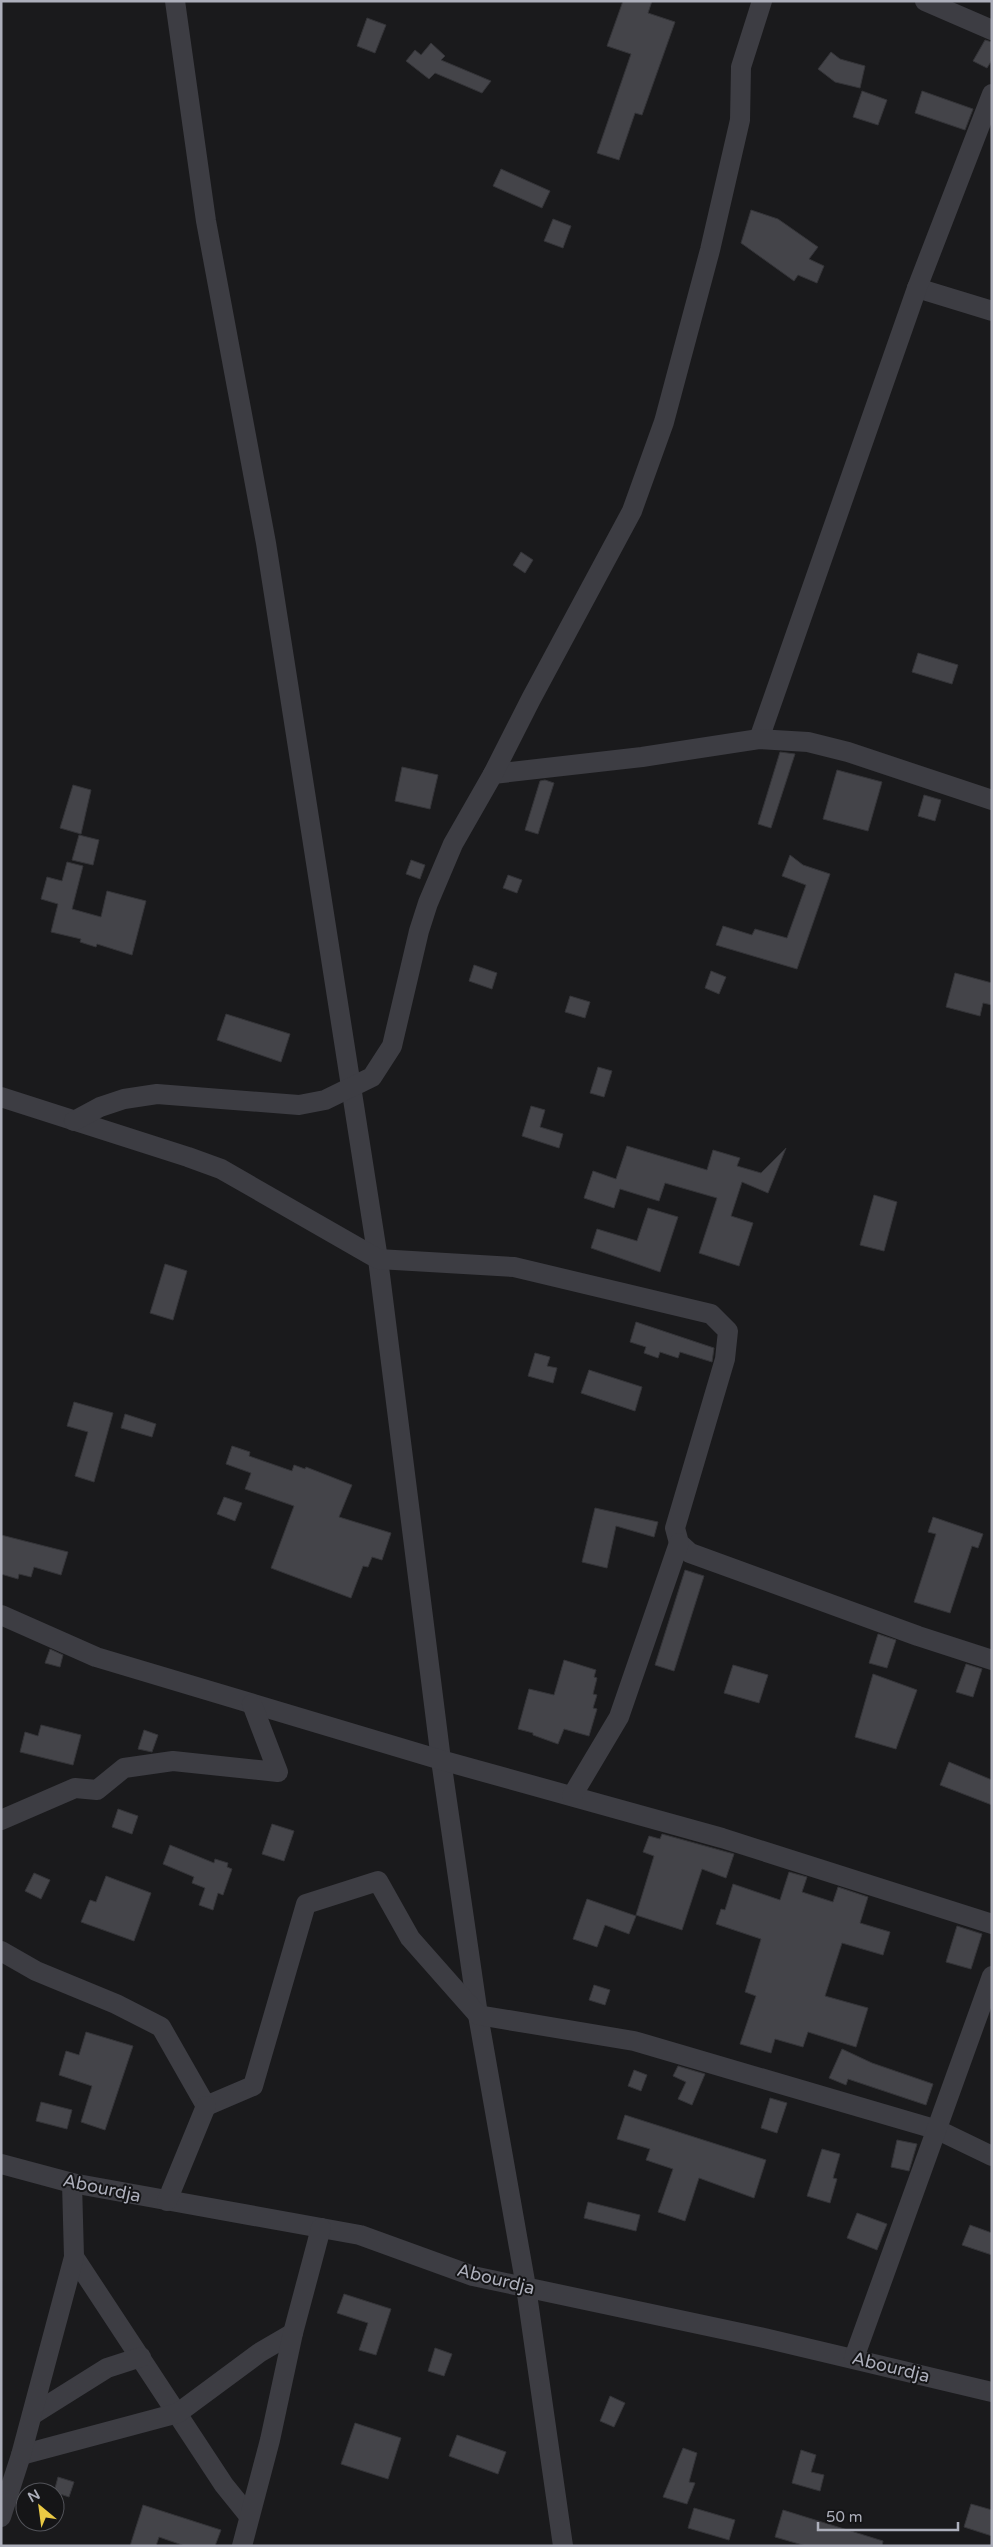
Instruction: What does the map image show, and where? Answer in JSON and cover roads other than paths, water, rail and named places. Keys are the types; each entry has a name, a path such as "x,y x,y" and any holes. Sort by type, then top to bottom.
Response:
{"street":[{"path":"176,1 206,221 266,543 352,1088 378,1259 441,1760 478,2015 526,2287 563,2546"},
{"path":"74,1121 116,1102 157,1094 299,1105 325,1100 372,1077 392,1046 419,931 428,903 453,844 493,774 530,699 632,511 654,448 710,250 740,120 741,67 762,1"},
{"path":"925,1 992,30"},
{"path":"759,739 917,288 992,94"},
{"path":"917,288 992,311"},
{"path":"493,774 642,757 716,744 759,739 808,742 848,752 992,800"},
{"path":"1,1097 221,1169 378,1259 514,1267 669,1306 711,1314 728,1331 725,1359 676,1528 679,1543 619,1717 572,1796"},
{"path":"679,1543 690,1553 918,1636 992,1660"},
{"path":"1,1615 96,1657 441,1760 722,1838 992,1924"},
{"path":"1,1820 75,1788 97,1790 124,1768 173,1761 278,1772 252,1704"},
{"path":"167,2201 206,2106 253,2086 306,1904 378,1881 410,1938 478,2015 634,2041 938,2130 992,2156"},
{"path":"1,1950 36,1971 116,2004 161,2027 206,2106"},
{"path":"854,2358 938,2130 992,1976"},
{"name":"Abourdja","path":"1,2164 72,2183 360,2235 474,2276 854,2358 992,2392"},
{"path":"1,2517 21,2455 74,2257 72,2183"},
{"path":"242,2546 270,2440 293,2333 321,2228"},
{"path":"74,2257 224,2484 249,2516"},
{"path":"21,2455 178,2413 259,2352 293,2333"},
{"path":"32,2415 107,2368 141,2357"}]}
